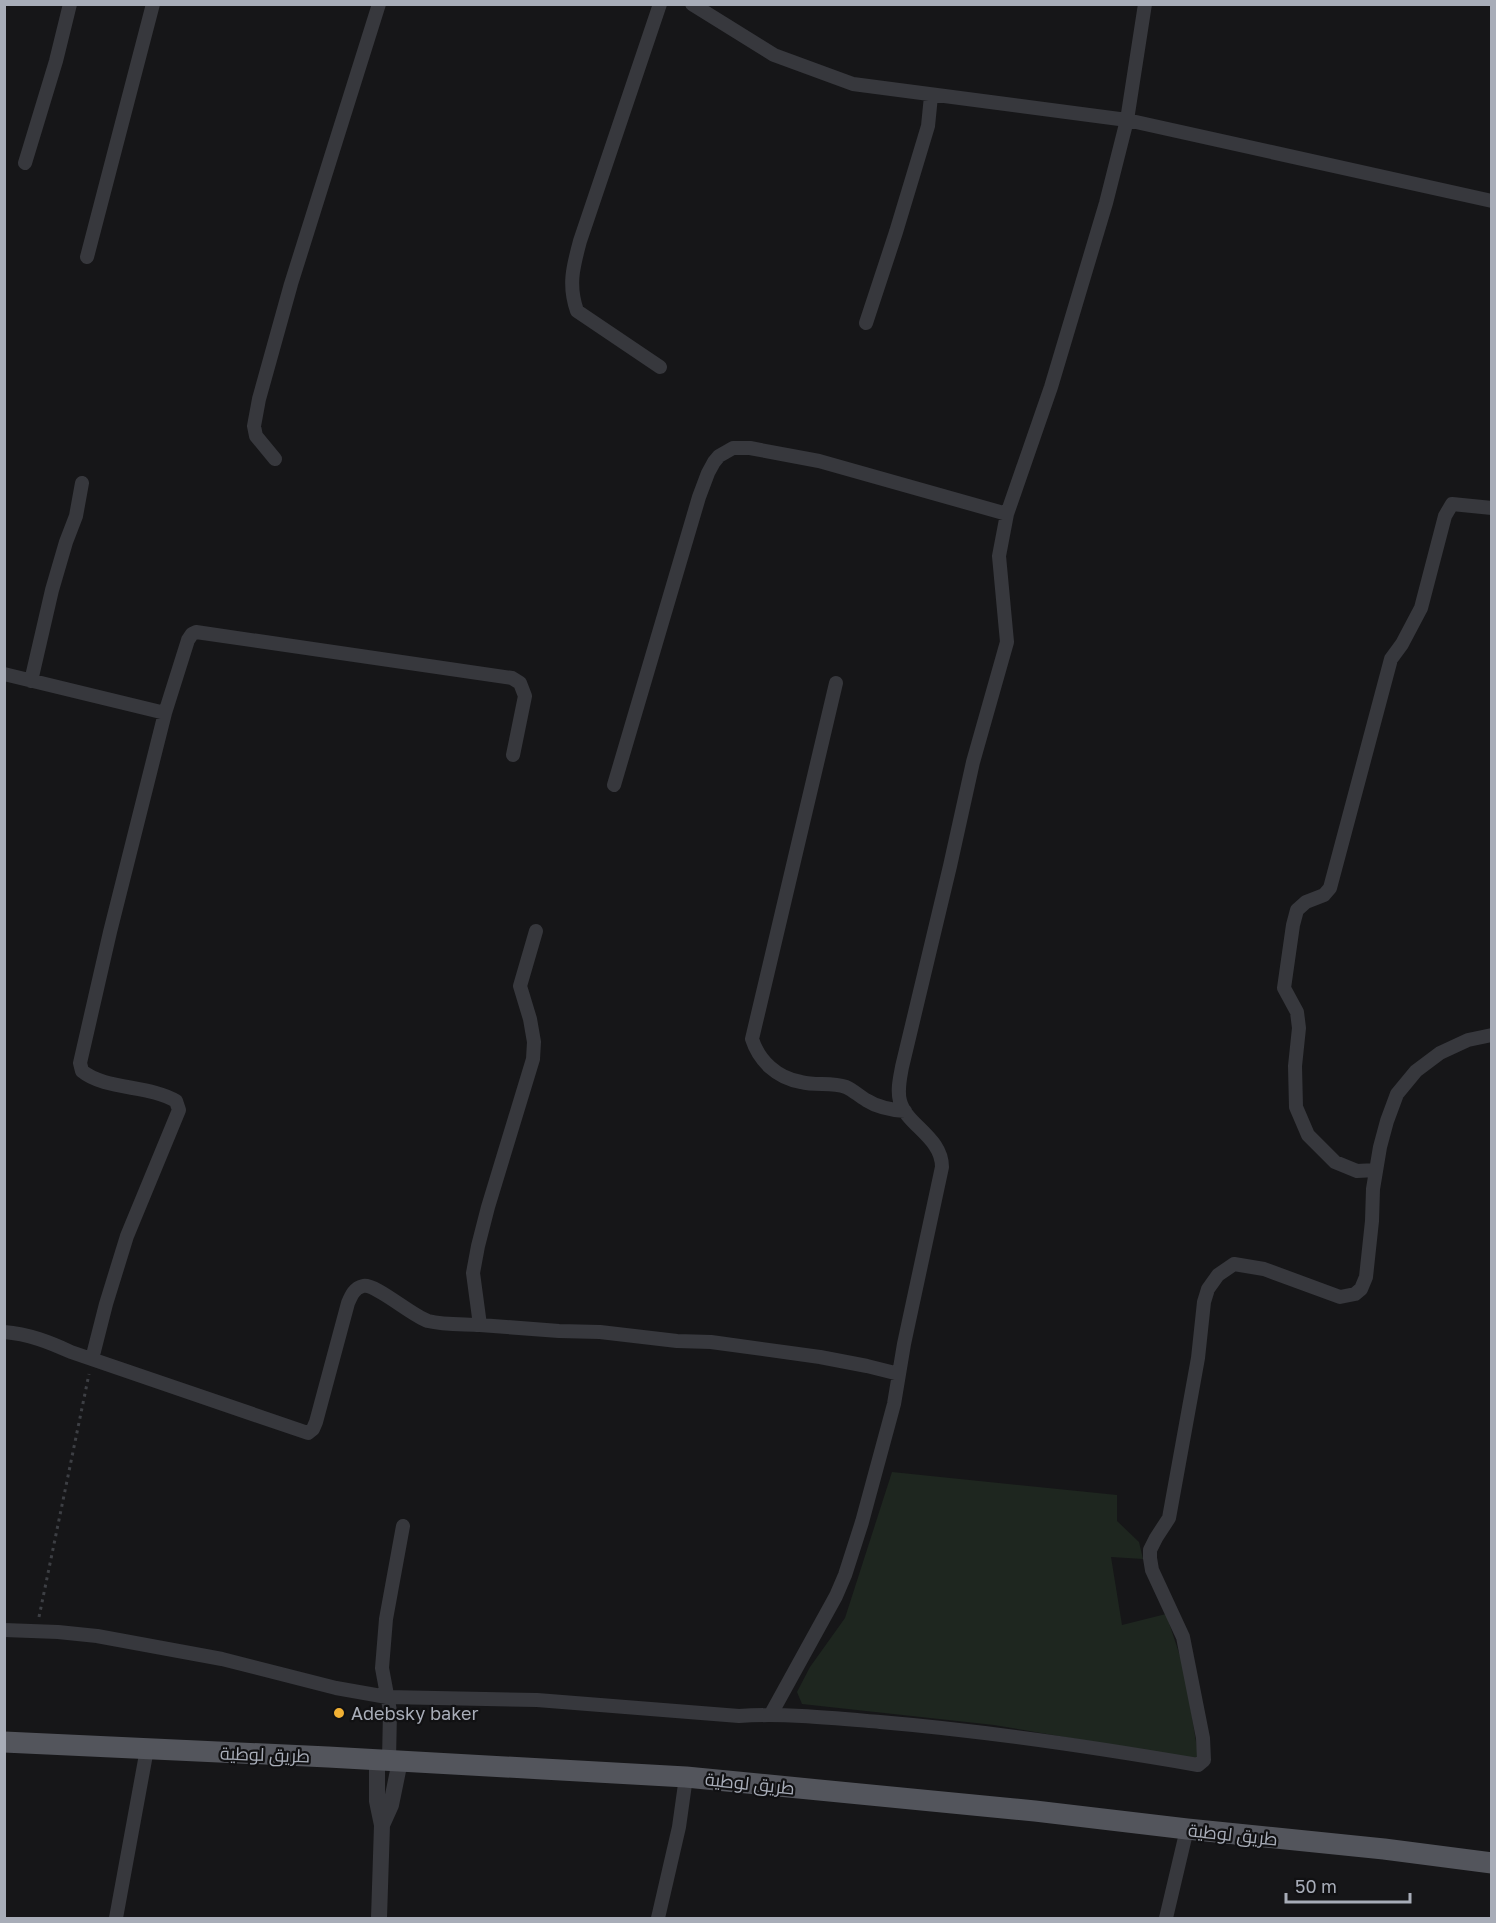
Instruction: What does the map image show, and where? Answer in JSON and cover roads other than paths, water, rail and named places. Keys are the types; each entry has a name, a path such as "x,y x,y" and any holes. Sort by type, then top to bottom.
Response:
{"main road":[{"name":"طريق لوطية","path":"4,1742 686,1777 1035,1811 1491,1863"}],"street":[{"path":"25,163 56,61 70,4"},
{"path":"87,257 153,4"},
{"path":"275,459 256,436 254,426 259,399 291,284 379,4"},
{"path":"660,4 572,271 572,295 577,311 660,367"},
{"path":"692,4 774,55 853,84 1127,120 1491,201"},
{"path":"771,1714 836,1596 845,1575 883,1449 942,1167 940,1152 901,1104 898,1092 902,1068 973,762 1007,642 999,556 1007,514 1054,376 1106,203 1127,120 1144,4"},
{"path":"866,323 928,126 931,96"},
{"path":"614,785 699,497 711,467 719,456 733,448 750,448 819,460 1007,514"},
{"path":"31,681 52,590 76,516 82,483"},
{"path":"1376,1170 1357,1171 1335,1162 1308,1135 1296,1107 1295,1066 1299,1028 1297,1012 1284,988 1293,925 1297,910 1306,902 1324,895 1330,888 1392,659 1421,608 1445,516 1452,504 1491,507"},
{"path":"92,1359 127,1236 179,1110 176,1101 166,1095 98,1078 85,1073 80,1063 165,712 188,640 192,634 196,632 512,678 520,683 525,696 513,754"},
{"path":"4,674 165,712"},
{"path":"836,683 752,1039 757,1054 781,1076 801,1082 834,1084 848,1088 868,1101 891,1110 905,1111"},
{"path":"480,1325 473,1274 478,1246 533,1059 534,1042 530,1019 520,986 536,931"},
{"path":"4,1630 75,1633 248,1665 336,1688 387,1697 537,1700 739,1716 771,1714 921,1725 1041,1740 1198,1765 1203,1762 1203,1738 1183,1637 1152,1570 1150,1550 1169,1518 1198,1359 1204,1302 1208,1288 1218,1275 1234,1264 1264,1269 1340,1296 1355,1294 1361,1289 1366,1277 1376,1170 1384,1129 1397,1094 1416,1071 1440,1053 1468,1040 1491,1035"},
{"path":"4,1332 31,1336 71,1353 308,1433 316,1422 348,1303 356,1289 362,1286 368,1286 387,1296 414,1315 430,1322 600,1332 677,1341 720,1343 820,1357 899,1374"},
{"path":"379,1918 382,1825 377,1801 389,1760 390,1711 382,1668 386,1619 403,1526"},
{"path":"116,1918 147,1749"},
{"path":"658,1918 679,1827 686,1777"},
{"path":"1166,1918 1187,1829"}],"place":[{"name":"Adebsky baker","path":"339,1713"}]}
